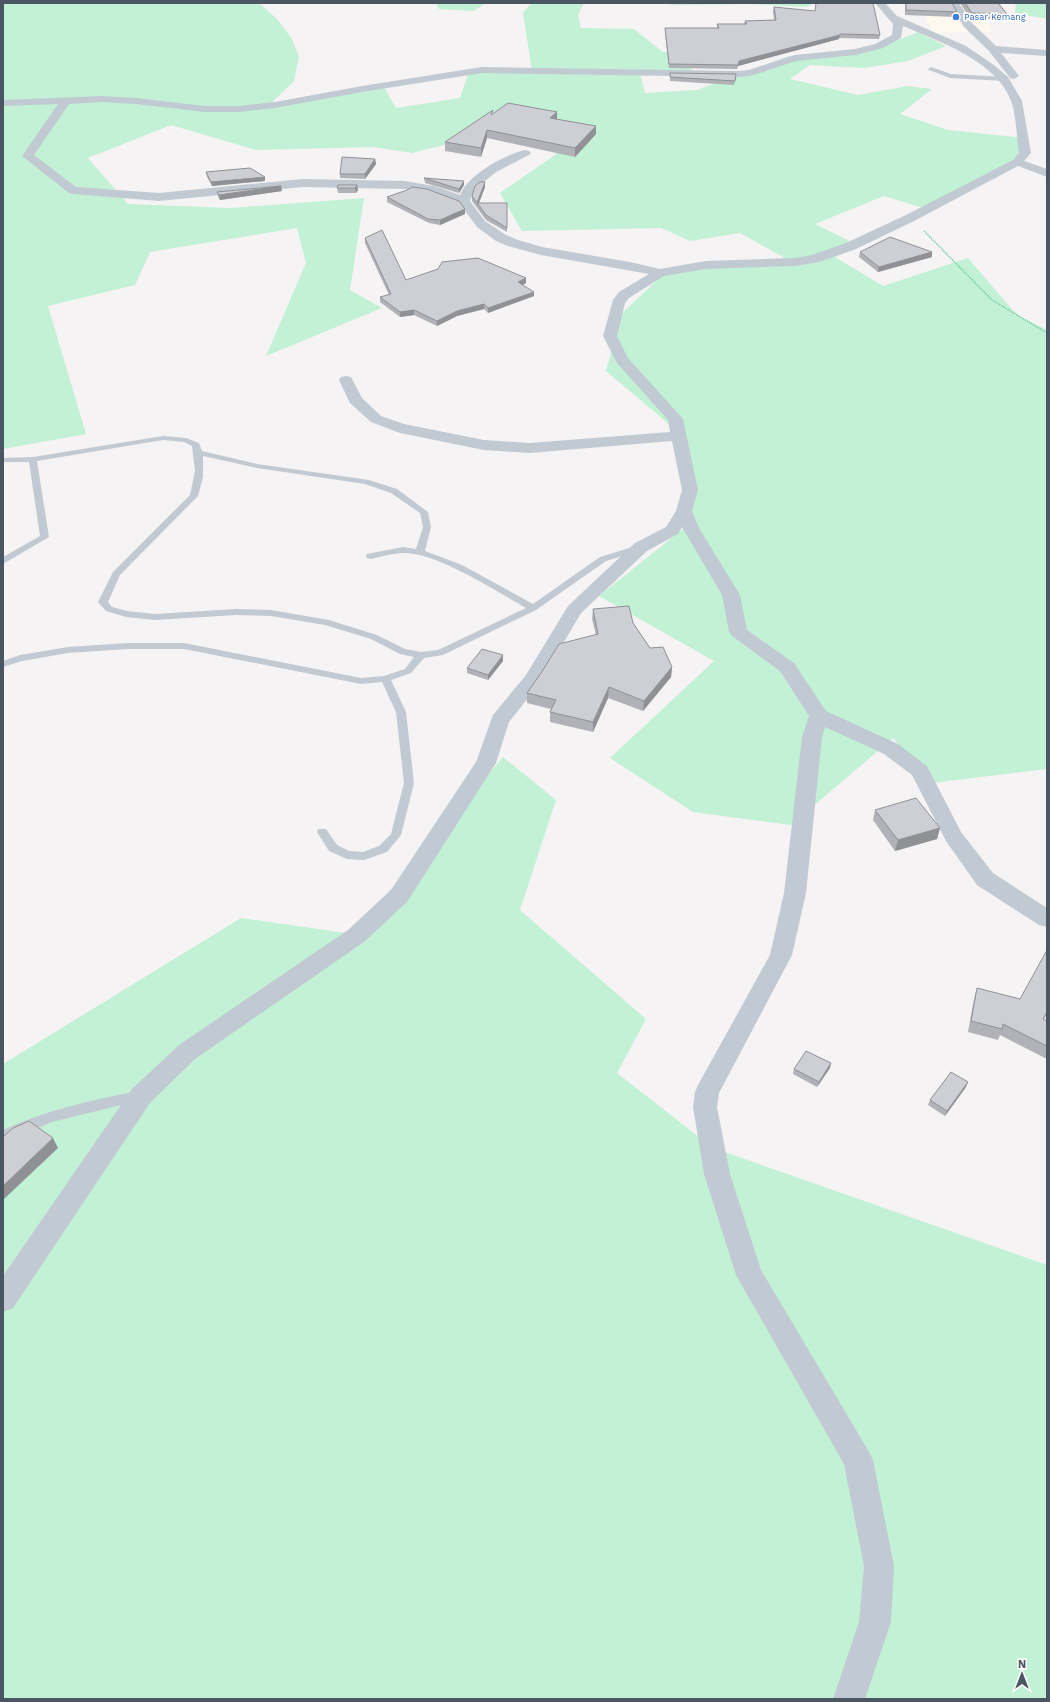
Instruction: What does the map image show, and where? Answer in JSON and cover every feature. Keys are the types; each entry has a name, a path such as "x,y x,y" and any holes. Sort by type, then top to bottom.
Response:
{"street":[{"path":"3,103 66,100 136,100 205,109 239,109 275,105 445,75 482,70 617,70 704,74 750,73 795,58 855,52 879,46 891,40 897,36 898,24 880,3"},
{"path":"3,1299 141,1096 187,1052 356,936 398,896 486,763 500,720 533,679 574,610 641,547 672,530 684,511 690,490 675,419 622,360 610,336 618,303 624,295 660,273 706,265 795,262 814,259 851,246 910,218 1016,162 1025,153 1017,101 1018,84 1015,76 993,49 968,24 954,3"},
{"path":"894,18 962,48 990,67 1004,79 1017,101"},
{"path":"993,49 1047,53"},
{"path":"66,100 28,156 73,190 159,197 303,183 405,185 430,189 464,201 481,224 501,238 513,243 540,251 630,266 660,273"},
{"path":"464,201 469,188 492,169 525,153"},
{"path":"1016,162 1047,173"},
{"path":"346,380 355,400 376,418 400,428 484,445 530,448 679,436"},
{"path":"684,511 691,528 731,595 738,632 787,667 819,716 891,749 920,771 953,836 985,879 1047,919"},
{"path":"819,716 812,737 795,893 781,955 707,1092 705,1107 716,1174 749,1275 858,1460 879,1566 875,1622 848,1699"}],"lane":[{"path":"931,69 950,76 1004,79"},
{"path":"3,460 33,459 163,438 186,440 196,445 198,452 198,485 194,496 116,574 103,602 109,609 126,614 155,617 236,612 271,613 326,622 374,637 403,652 421,655 440,653 533,608 603,559 641,547"},
{"path":"198,452 257,466 366,482 394,491 424,512 427,527 420,552"},
{"path":"3,561 45,537 33,459"},
{"path":"370,556 403,550 420,552 459,567 533,608"},
{"path":"3,664 20,658 68,650 128,646 184,646 360,680 385,679 408,671 421,655"},
{"path":"322,832 332,848 347,855 364,856 383,849 396,835 409,783 401,712 385,679"},
{"path":"3,1136 33,1122 98,1104 141,1096"}],"path":[{"path":"910,218 992,300 1047,333"}],"shaded area":[{"name":"Pasar Kemang","path":"921,3 980,3 993,32 932,33"}],"green space":[{"path":"3,3 259,3 277,19 292,39 299,57 294,81 268,106 382,84 396,108 460,98 469,72 532,70 523,13 531,3 584,3 578,15 581,28 634,29 663,52 689,52 692,73 640,74 645,93 697,90 789,56 845,54 888,44 918,32 946,46 908,61 864,68 810,65 790,79 858,95 908,86 932,89 900,114 948,130 1026,138 1026,152 930,210 884,196 815,224 860,246 835,257 883,286 968,258 1017,315 1047,330 1047,769 932,783 893,738 791,825 693,812 610,758 714,661 599,596 688,525 683,436 606,371 622,313 665,273 790,261 740,233 690,241 661,228 522,231 500,193 594,128 464,140 412,153 373,147 256,150 171,125 88,158 128,204 231,208 364,198 350,290 382,308 266,356 306,263 297,228 150,252 135,285 48,306 86,434 3,449"},
{"path":"436,3 486,3 474,11 439,9"},
{"path":"673,3 814,3 807,7 750,4 670,5"},
{"path":"1016,3 1047,3 1047,19 1015,13"},
{"path":"503,757 556,800 520,910 646,1019 617,1073 713,1148 1047,1265 1047,1699 3,1699 3,1064 241,918 353,934"}],"building":[{"path":"816,3 873,3 880,35 840,34 739,61 738,65 669,64 665,28 719,28 717,24 747,24 745,21 776,20 774,7 815,11"},
{"path":"906,3 952,3 957,12 906,10"},
{"path":"965,3 998,3 1007,14 972,13"},
{"path":"670,73 736,74 735,81 670,77"},
{"path":"508,103 557,112 550,118 596,126 575,148 487,130 481,148 445,142 493,110 491,115"},
{"path":"342,157 375,159 365,174 340,174"},
{"path":"250,168 265,177 211,182 206,172"},
{"path":"424,178 464,181 459,189"},
{"path":"480,182 485,182 477,203 472,196 475,186"},
{"path":"338,185 357,185 355,188 337,188"},
{"path":"281,186 219,195 217,192"},
{"path":"412,187 427,189 459,201 465,209 440,220 428,219 387,197"},
{"path":"477,203 507,203 507,228 486,215"},
{"path":"382,230 406,280 438,269 442,262 478,258 526,278 518,282 534,292 488,308 484,304 457,311 437,321 414,310 400,312 380,297 391,294 365,238"},
{"path":"890,237 932,252 879,267 860,252"},
{"path":"629,606 633,623 650,648 663,647 672,667 644,701 609,687 593,722 550,712 556,700 527,693 559,644 598,634 593,609"},
{"path":"482,649 503,655 488,675 467,668"},
{"path":"916,798 940,828 898,840 875,810"},
{"path":"1047,950 1047,1012 1043,1019 1047,1021 1047,1046 1003,1024 1002,1029 971,1021 977,988 1020,999"},
{"path":"806,1051 831,1063 819,1082 794,1069"},
{"path":"951,1072 968,1082 947,1111 930,1100"},
{"path":"29,1121 53,1138 3,1186 3,1137 13,1128"}],"place":[{"name":"Pasar Kemang","path":"956,17"}]}
